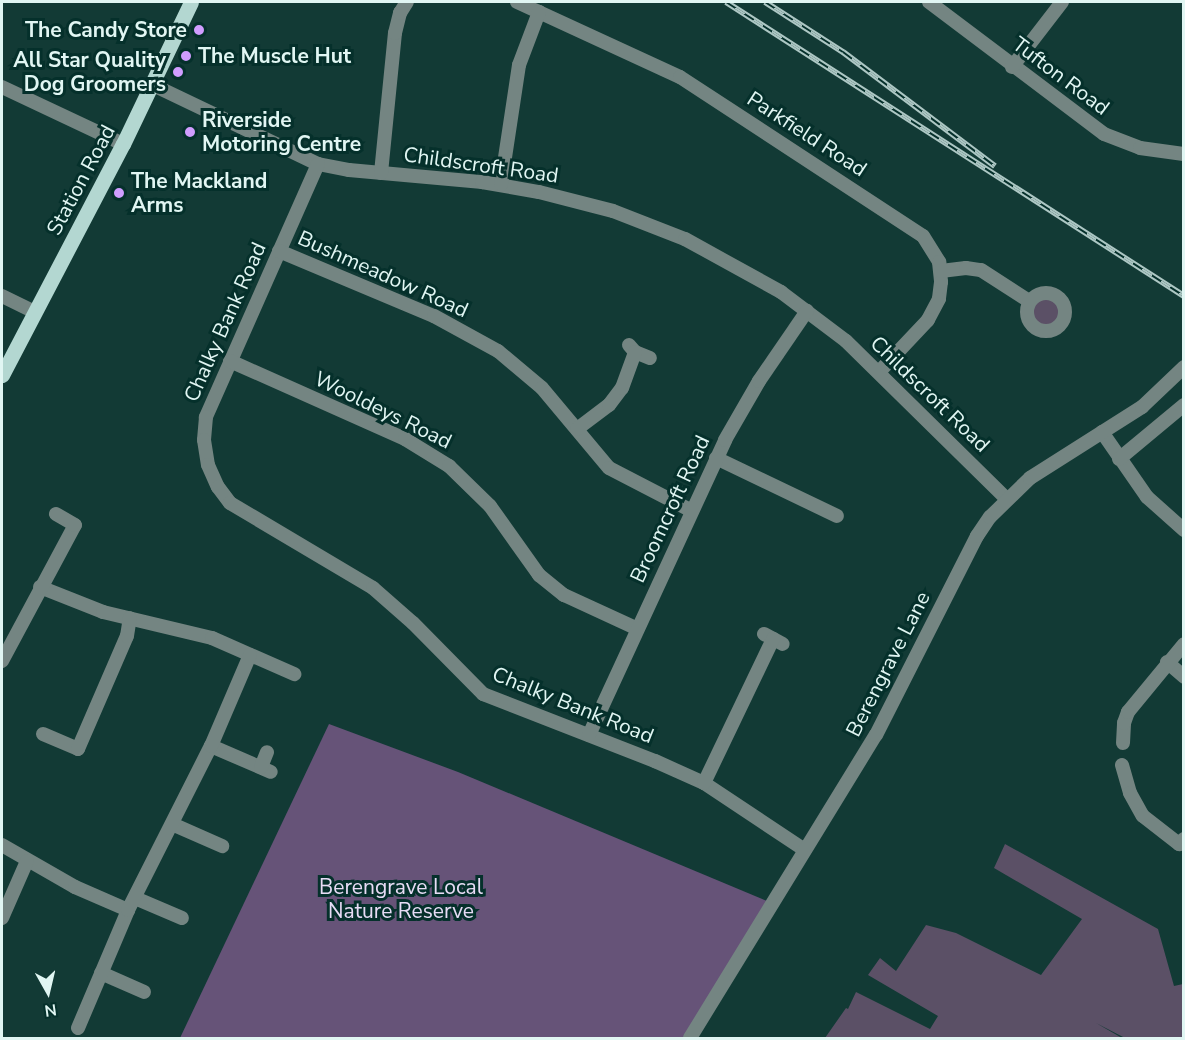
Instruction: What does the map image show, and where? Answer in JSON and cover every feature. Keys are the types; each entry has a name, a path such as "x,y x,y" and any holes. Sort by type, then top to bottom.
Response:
{"main road":[{"name":"Station Road","path":"2,375 153,85 191,2"}],"street":[{"path":"381,173 395,33 400,13 407,2"},
{"name":"Parkfield Road","path":"517,2 680,77 923,236 935,254 941,271"},
{"name":"Tufton Road","path":"928,2 1104,134 1140,148 1184,154"},
{"path":"1012,67 1062,2"},
{"path":"501,184 519,65 539,12"},
{"name":"Childscroft Road","path":"153,85 318,164 381,173 501,184 601,207 666,231 752,275 807,311 879,372 1007,499"},
{"path":"2,87 123,144"},
{"name":"Chalky Bank Road","path":"318,164 206,417 204,441 208,465 218,488 230,503 373,588 413,623 483,694 704,783 805,850"},
{"name":"Bushmeadow Road","path":"279,251 434,315 498,351 542,388 609,468 692,511"},
{"path":"879,372 933,312 940,296 941,271 966,268 981,270 1029,301"},
{"path":"2,296 35,312"},
{"name":"Broomcroft Road","path":"589,735 716,458 759,381 807,311"},
{"path":"578,429 609,405 622,388 632,349 650,358"},
{"name":"Wooldeys Road","path":"230,361 405,439 450,466 490,506 539,575 564,595 638,629"},
{"name":"Berengrave Lane","path":"690,1038 876,735 977,536 1007,499 1030,478 1142,406 1184,367"},
{"path":"1119,459 1184,405"},
{"path":"1102,432 1147,497 1184,530"},
{"path":"716,458 837,516"},
{"path":"2,661 40,587 73,531 75,525 56,514"},
{"path":"40,587 78,604 212,638 294,674"},
{"path":"43,734 78,748 127,636 130,618"},
{"path":"704,783 773,639"},
{"path":"1123,743 1123,725 1128,712 1184,644"},
{"path":"78,1028 132,904 211,746 250,655"},
{"path":"1167,662 1184,677"},
{"path":"211,746 266,770 267,752"},
{"path":"1122,765 1130,793 1143,816 1182,843"},
{"path":"172,824 222,846"},
{"path":"2,845 27,861 132,904 182,918"},
{"path":"2,918 27,861"},
{"path":"100,974 144,992"}],"shaded area":[{"path":"1046,296 1057,301 1062,312 1057,323 1046,328 1035,323 1030,312 1035,301"},
{"path":"1005,844 1158,929 1174,986 1183,984 1183,1038 1125,1038 1096,1023 1122,1038 825,1038 846,1008 848,1009 856,992 930,1029 938,1016 868,975 880,958 896,971 926,925 956,933 1041,975 1082,919 994,868"}],"green space":[{"name":"Berengrave Local Nature Reserve","path":"329,724 458,772 767,901 683,1038 180,1038"}],"railway":[{"path":"726,2 1184,296"},
{"path":"765,2 843,52 995,166"}],"place":[{"name":"The Candy Store","path":"199,30"},
{"name":"The Muscle Hut","path":"186,56"},
{"name":"All Star Quality Dog Groomers","path":"178,72"},
{"name":"Riverside Motoring Centre","path":"190,132"},
{"name":"The Mackland Arms","path":"119,193"}]}
